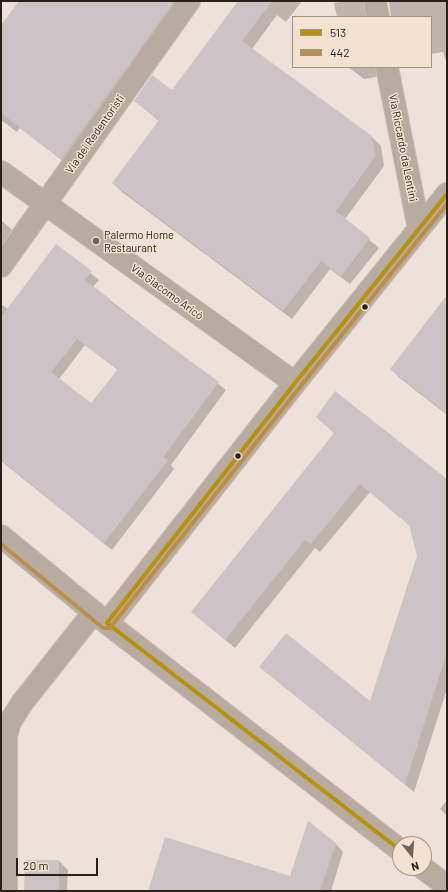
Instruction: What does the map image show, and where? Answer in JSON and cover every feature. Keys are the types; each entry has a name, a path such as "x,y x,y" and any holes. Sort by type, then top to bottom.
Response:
{"street":[{"name":"Via dei Redentoristi","path":"1,266 189,1"},
{"path":"374,1 378,16"},
{"name":"Via Riccardo da Lentini","path":"387,68 419,229"},
{"name":"Via Giacomo Aricò","path":"1,172 295,383"},
{"path":"6,891 6,736 10,722 22,703 100,618 295,383 447,194"},
{"path":"1,536 100,618 392,844"},
{"path":"432,875 447,886"}],"building":[{"path":"19,1 174,1 61,159 1,113 1,25"},
{"path":"238,1 272,1 242,41 372,136 375,157 336,211 370,238 341,276 321,261 283,311 112,183 159,120 134,101 152,75 172,90"},
{"path":"56,244 92,271 85,280 110,299 109,301 219,382 163,457 168,460 104,543 1,460 1,317","holes":["77,339 118,369 91,403 51,372"]},
{"path":"447,295 447,414 390,369"},
{"path":"335,391 447,479 447,652 405,784 259,667 286,633 370,701 417,556 409,525 360,484 311,544 305,540 225,640 191,612 334,433 316,417"},
{"path":"308,821 336,843 320,891 148,891 165,837 290,876"},
{"path":"25,860 59,860 59,891 24,891"}],"transit line":[{"name":"513","path":"392,844 107,623 295,383 447,194"},
{"name":"442","path":"1,544 103,628 110,628 300,387 447,204"}],"place":[{"name":"Palermo Home Restaurant","path":"96,241"}]}
